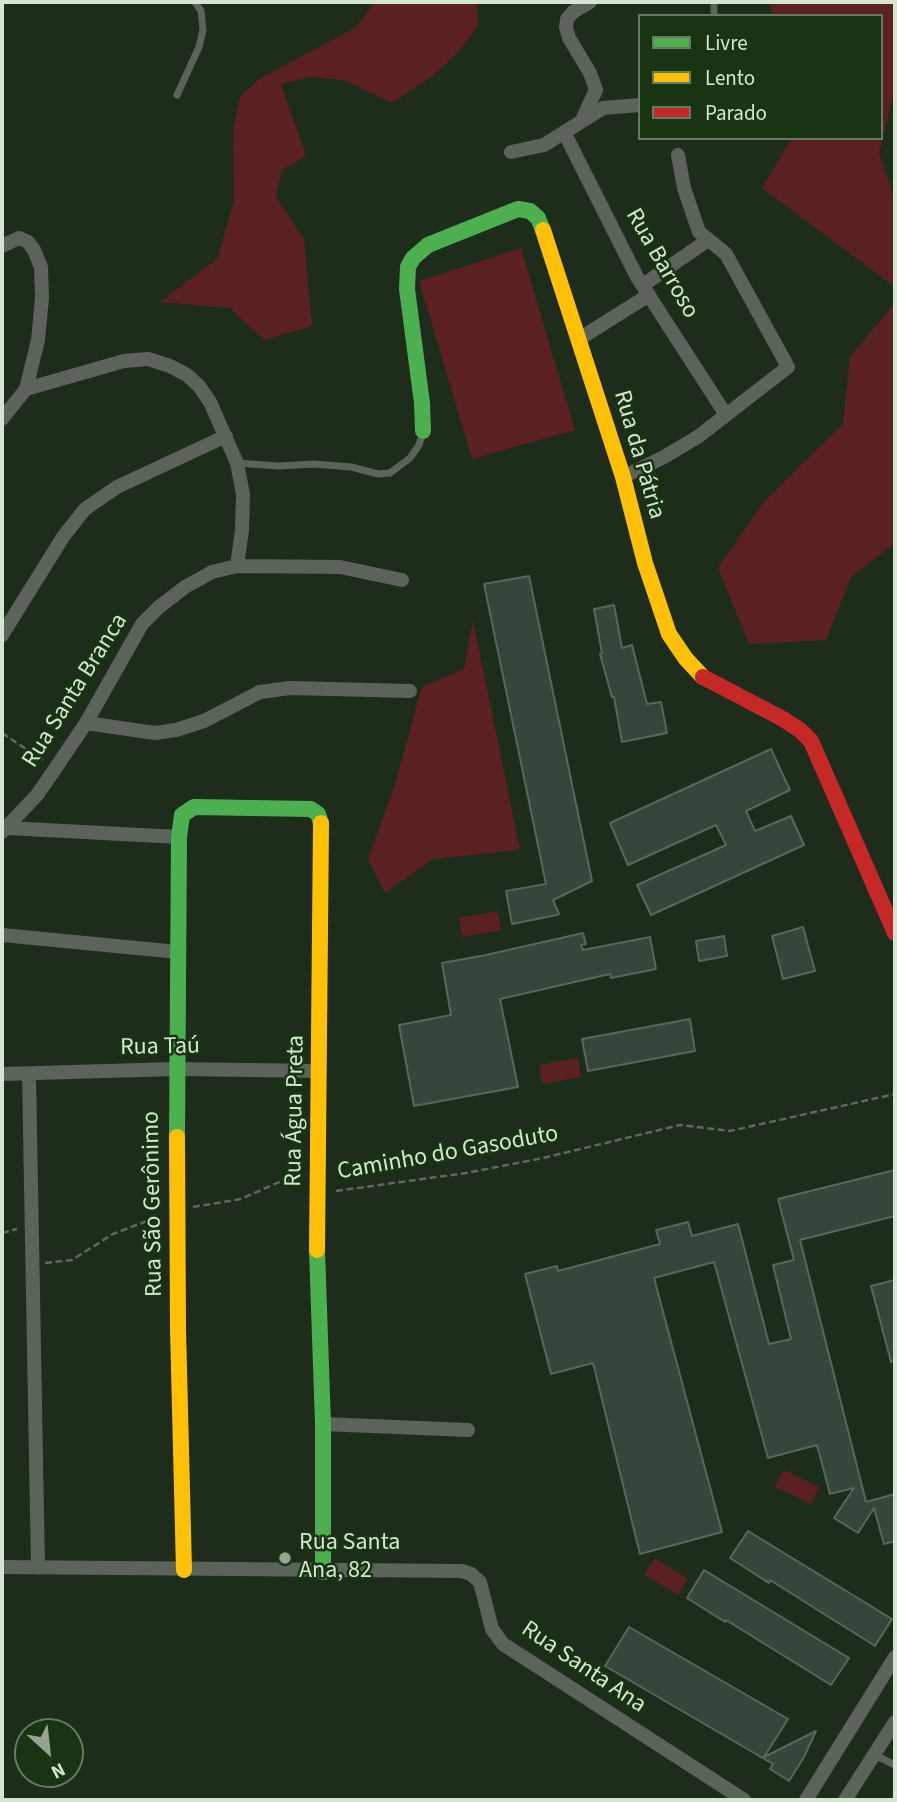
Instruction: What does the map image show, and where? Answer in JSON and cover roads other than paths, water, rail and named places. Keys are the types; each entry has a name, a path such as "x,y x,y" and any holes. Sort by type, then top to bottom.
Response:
{"street":[{"path":"581,122 596,90 566,27 567,19 573,12 590,2"},
{"path":"511,152 544,145 603,108 638,105"},
{"name":"Rua Barroso","path":"564,132 646,290 726,415"},
{"path":"623,477 699,436 788,367 726,254 699,232 684,188 678,155"},
{"name":"Rua da Pátria","path":"423,431 422,403 407,289 408,267 412,258 428,245 519,209 530,211 538,218 548,241 623,477 645,563 669,634 686,659 706,681 783,719 811,741 895,933"},
{"path":"2,246 19,238 28,242 40,267 42,298 38,340 26,389 2,419"},
{"path":"579,339 708,240"},
{"path":"26,389 124,361 148,359 187,375 210,402 237,463 243,494 237,566"},
{"path":"2,635 63,537 85,509 117,487 226,436"},
{"name":"Rua Santa Branca","path":"4,830 37,795 86,723 142,624 185,587 212,572 237,566 340,567 402,580"},
{"path":"86,723 155,733 176,730 204,720 260,692 290,688 410,691"},
{"name":"Rua Água Preta","path":"179,837 182,815 194,807 311,809 322,820 324,840 317,1278 323,1424 323,1572"},
{"path":"4,830 179,837"},
{"name":"Rua São Gerônimo","path":"179,837 176,1069 184,1570"},
{"path":"2,935 177,952"},
{"name":"Rua Taú","path":"2,1074 176,1069 319,1070"},
{"path":"29,1074 37,1568"},
{"path":"323,1424 468,1430"},
{"name":"Rua Santa Ana","path":"2,1567 323,1572 462,1571 471,1574 480,1582 492,1629 503,1644 744,1800"},
{"path":"806,1800 895,1657"},
{"path":"845,1800 895,1722"}],"lane":[{"path":"177,94 199,47 203,30 201,10 195,2"},
{"path":"237,463 279,466 314,464 351,467 378,474 390,473 410,457 419,444 423,431"},
{"path":"875,1755 895,1765"}],"place":[{"name":"Rua Santa Ana, 82","path":"285,1558"}]}
